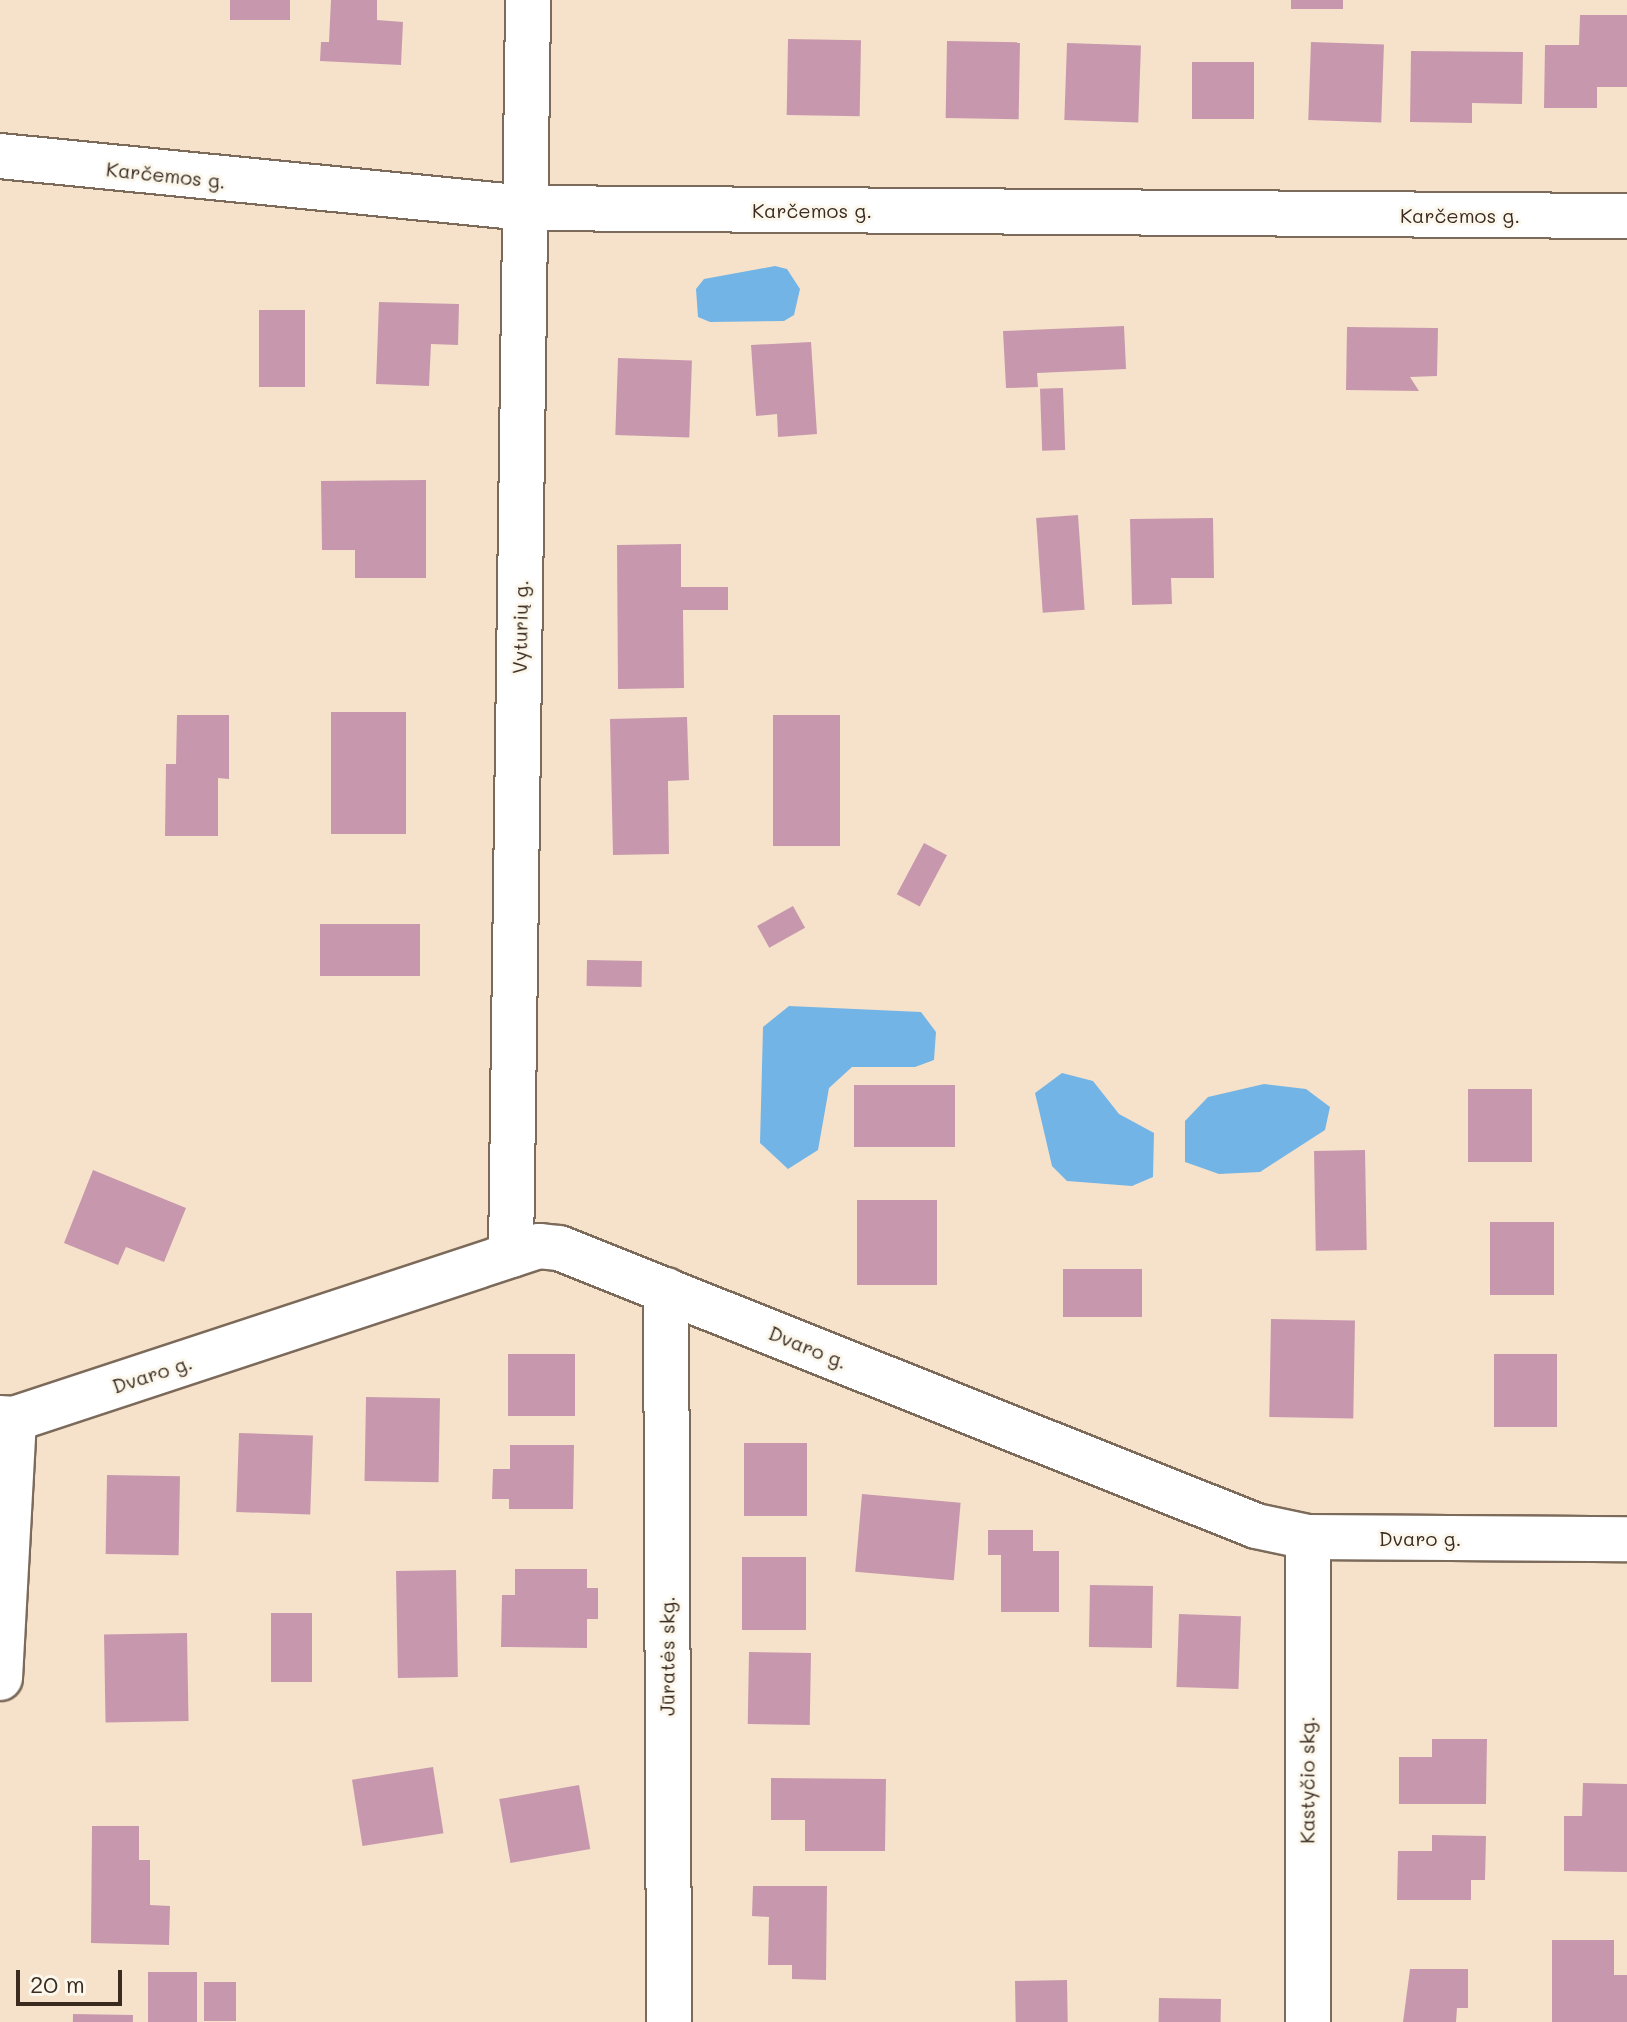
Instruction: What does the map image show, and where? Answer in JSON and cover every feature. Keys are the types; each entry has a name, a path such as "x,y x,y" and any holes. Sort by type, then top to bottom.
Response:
{"street":[{"name":"Vyturių g.","path":"511,1255 528,0"},
{"name":"Karčemos g.","path":"0,156 526,208 1627,216"},
{"name":"Dvaro g.","path":"7,1419 539,1246 559,1248 666,1290 1201,1508 1308,1537 1627,1539"},
{"name":"Jūratės skg.","path":"666,1290 669,2021"},
{"path":"0,1678 7,1419"},
{"name":"Kastyčio skg.","path":"1308,1537 1308,2022"}],"water":[{"path":"775,266 787,269 800,289 794,315 784,321 710,322 698,317 696,289 704,279"},
{"path":"789,1006 921,1012 936,1032 934,1060 915,1067 852,1067 829,1088 818,1150 788,1169 760,1143 763,1027"},
{"path":"1062,1073 1093,1081 1119,1114 1154,1133 1153,1177 1132,1186 1067,1181 1052,1166 1035,1093"},
{"path":"1264,1084 1306,1089 1330,1107 1325,1130 1260,1172 1219,1174 1185,1162 1185,1121 1208,1097"}],"building":[{"path":"230,0 290,0 290,20 230,20"},
{"path":"331,0 377,0 377,20 403,22 401,65 320,61 321,42 329,42"},
{"path":"1291,0 1343,0 1343,9 1291,9"},
{"path":"1580,15 1627,15 1627,87 1597,87 1597,108 1544,108 1545,45 1579,45"},
{"path":"788,39 861,40 860,116 787,115"},
{"path":"947,41 1020,42 1019,119 946,118"},
{"path":"1311,42 1384,45 1381,123 1308,120"},
{"path":"1067,43 1141,46 1138,123 1064,120"},
{"path":"1411,51 1523,52 1522,104 1472,103 1472,123 1410,122"},
{"path":"1192,62 1254,62 1254,119 1192,119"},
{"path":"379,302 459,304 458,345 431,344 429,386 376,384"},
{"path":"259,310 305,310 305,387 259,387"},
{"path":"1124,326 1126,369 1037,373 1038,387 1006,388 1003,331"},
{"path":"1347,327 1438,328 1437,376 1410,377 1419,391 1346,390"},
{"path":"811,342 817,434 778,437 777,414 756,416 751,345"},
{"path":"618,358 692,361 689,438 615,435"},
{"path":"1063,388 1065,450 1042,451 1040,389"},
{"path":"426,480 426,578 355,578 355,550 322,550 321,481"},
{"path":"1078,515 1085,610 1043,613 1036,518"},
{"path":"1213,518 1214,578 1171,578 1172,604 1132,605 1130,519"},
{"path":"681,544 681,587 728,587 728,610 683,610 684,688 618,689 617,545"},
{"path":"331,712 406,712 406,834 331,834"},
{"path":"177,715 229,715 229,779 218,778 218,836 165,836 166,764 176,764"},
{"path":"773,715 840,715 840,846 773,846"},
{"path":"687,717 689,780 668,781 669,854 613,855 610,719"},
{"path":"924,843 947,855 920,906 897,894"},
{"path":"793,906 805,928 769,948 757,926"},
{"path":"320,924 420,924 420,976 320,976"},
{"path":"587,960 642,961 642,987 587,986"},
{"path":"854,1085 955,1085 955,1147 854,1147"},
{"path":"1468,1089 1532,1089 1532,1162 1468,1162"},
{"path":"1365,1150 1367,1250 1316,1251 1314,1151"},
{"path":"93,1170 186,1208 164,1262 126,1247 118,1265 64,1243"},
{"path":"857,1200 937,1200 937,1285 857,1285"},
{"path":"1490,1222 1554,1222 1554,1295 1490,1295"},
{"path":"1063,1269 1142,1269 1142,1317 1063,1317"},
{"path":"1271,1319 1355,1320 1353,1418 1269,1417"},
{"path":"508,1354 575,1354 575,1416 508,1416"},
{"path":"1494,1354 1557,1354 1557,1427 1494,1427"},
{"path":"366,1397 440,1398 439,1482 365,1481"},
{"path":"239,1433 313,1436 310,1515 236,1512"},
{"path":"744,1443 807,1443 807,1516 744,1516"},
{"path":"510,1445 574,1445 573,1509 509,1509 509,1499 492,1499 493,1469 510,1469"},
{"path":"107,1475 180,1476 179,1555 106,1554"},
{"path":"862,1494 961,1503 954,1580 855,1572"},
{"path":"988,1530 1033,1530 1033,1551 1059,1551 1059,1612 1001,1612 1001,1555 988,1555"},
{"path":"742,1557 806,1557 806,1630 742,1630"},
{"path":"515,1569 587,1569 587,1588 598,1588 598,1619 587,1619 587,1648 501,1647 502,1595 515,1595"},
{"path":"456,1570 458,1677 398,1678 396,1571"},
{"path":"1090,1585 1153,1586 1152,1648 1089,1647"},
{"path":"271,1613 312,1613 312,1682 271,1682"},
{"path":"1179,1614 1241,1616 1238,1689 1176,1687"},
{"path":"187,1633 189,1721 106,1722 104,1634"},
{"path":"749,1652 811,1653 810,1725 748,1724"},
{"path":"1432,1739 1487,1739 1486,1804 1399,1804 1399,1757 1432,1757"},
{"path":"433,1767 443,1833 362,1846 352,1780"},
{"path":"771,1778 886,1779 885,1851 805,1851 805,1820 771,1820"},
{"path":"1583,1783 1627,1784 1627,1872 1564,1871 1564,1816 1582,1816"},
{"path":"579,1785 590,1849 511,1863 499,1799"},
{"path":"92,1826 139,1826 139,1860 150,1860 150,1905 170,1906 169,1945 91,1943"},
{"path":"1432,1835 1486,1836 1485,1880 1471,1880 1471,1900 1397,1900 1398,1851 1432,1851"},
{"path":"753,1886 827,1886 826,1980 792,1979 792,1965 768,1965 769,1917 752,1916"},
{"path":"1552,1940 1614,1940 1614,1975 1627,1975 1627,2022 1552,2022"},
{"path":"1410,1969 1468,1969 1468,2008 1457,2008 1456,2022 1403,2022"},
{"path":"148,1972 197,1972 197,2022 148,2022"},
{"path":"1067,1980 1068,2022 1016,2022 1015,1981"},
{"path":"204,1982 236,1982 236,2021 204,2021"},
{"path":"1159,1998 1221,1999 1221,2022 1159,2022"},
{"path":"73,2014 133,2015 133,2022 73,2022"}]}
